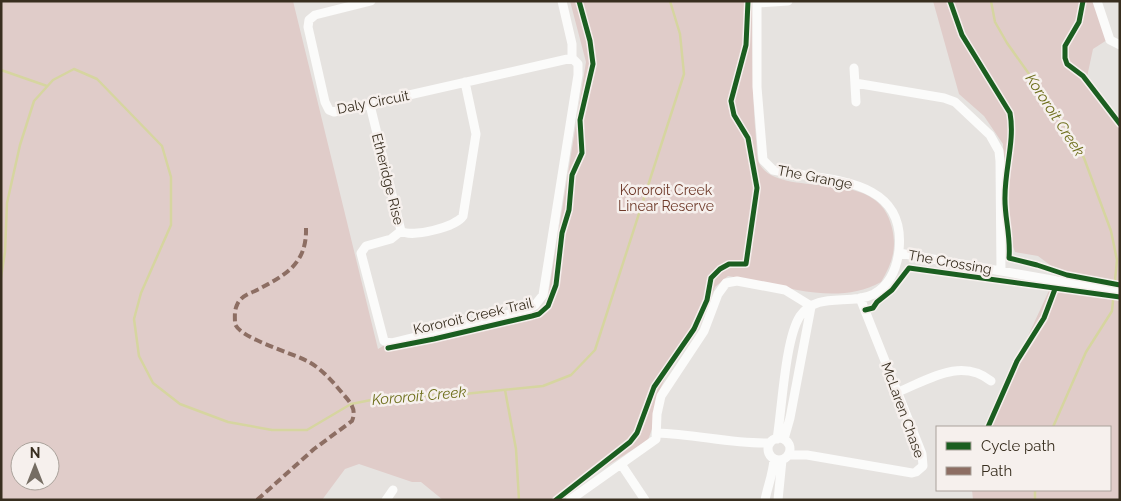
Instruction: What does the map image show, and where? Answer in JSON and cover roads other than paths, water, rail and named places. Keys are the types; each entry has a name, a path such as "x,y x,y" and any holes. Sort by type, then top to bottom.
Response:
{"street":[{"name":"Daly Circuit","path":"371,1 348,4 315,15 309,20 308,27 325,102 329,110 334,112 572,58"},
{"path":"401,231 391,239 366,246 361,253 384,341 391,343 526,310 535,306 543,295 578,75 578,64 572,58 572,44 562,1"},
{"path":"758,2 788,1"},
{"path":"1097,1 1110,40 1120,45"},
{"name":"The Grange","path":"758,2 757,87 763,160 773,170 855,184 872,191 888,205 898,223 899,253 892,275 884,286 876,292 860,298 819,302 811,306"},
{"path":"854,68 856,102"},
{"name":"Etheridge Rise","path":"370,105 401,231 411,234 455,225 463,216 476,134 465,82"},
{"path":"855,83 944,98 965,110 990,135 999,151 1000,161 1001,270"},
{"name":"The Crossing","path":"899,253 1120,292"},
{"path":"570,500 653,443 657,433 657,414 661,396 704,331 718,294 726,284 737,281 785,290 811,306 799,318 792,340 779,449 778,500"},
{"name":"McLaren Chase","path":"657,433 680,433 916,472 923,466 923,458 860,298"},
{"path":"898,392 947,372 965,369 974,371 991,381"},
{"path":"765,500 779,449"},
{"path":"621,464 646,500"},
{"path":"386,500 393,490"}],"waterway":[{"name":"Kororoit Creek","path":"1,277 5,252 7,203 20,145 34,101 53,80 74,69 97,79 162,146 171,177 171,225 141,293 134,319 139,356 153,383 180,404 228,422 272,430 307,430 351,404 381,398 464,394 543,386 571,375 595,350 684,74 680,34 670,1"},
{"name":"Kororoit Creek","path":"991,1 995,22 1007,43 1061,119 1084,158 1111,231 1117,260 1112,311 1086,352 1053,426"},
{"path":"1,70 47,86"},
{"path":"505,390 516,449 519,500"},
{"name":"Kororoit Creek","path":"1035,491 1035,500"}],"park label":[{"name":"Kororoit Creek Linear Reserve","path":"666,198"}]}
